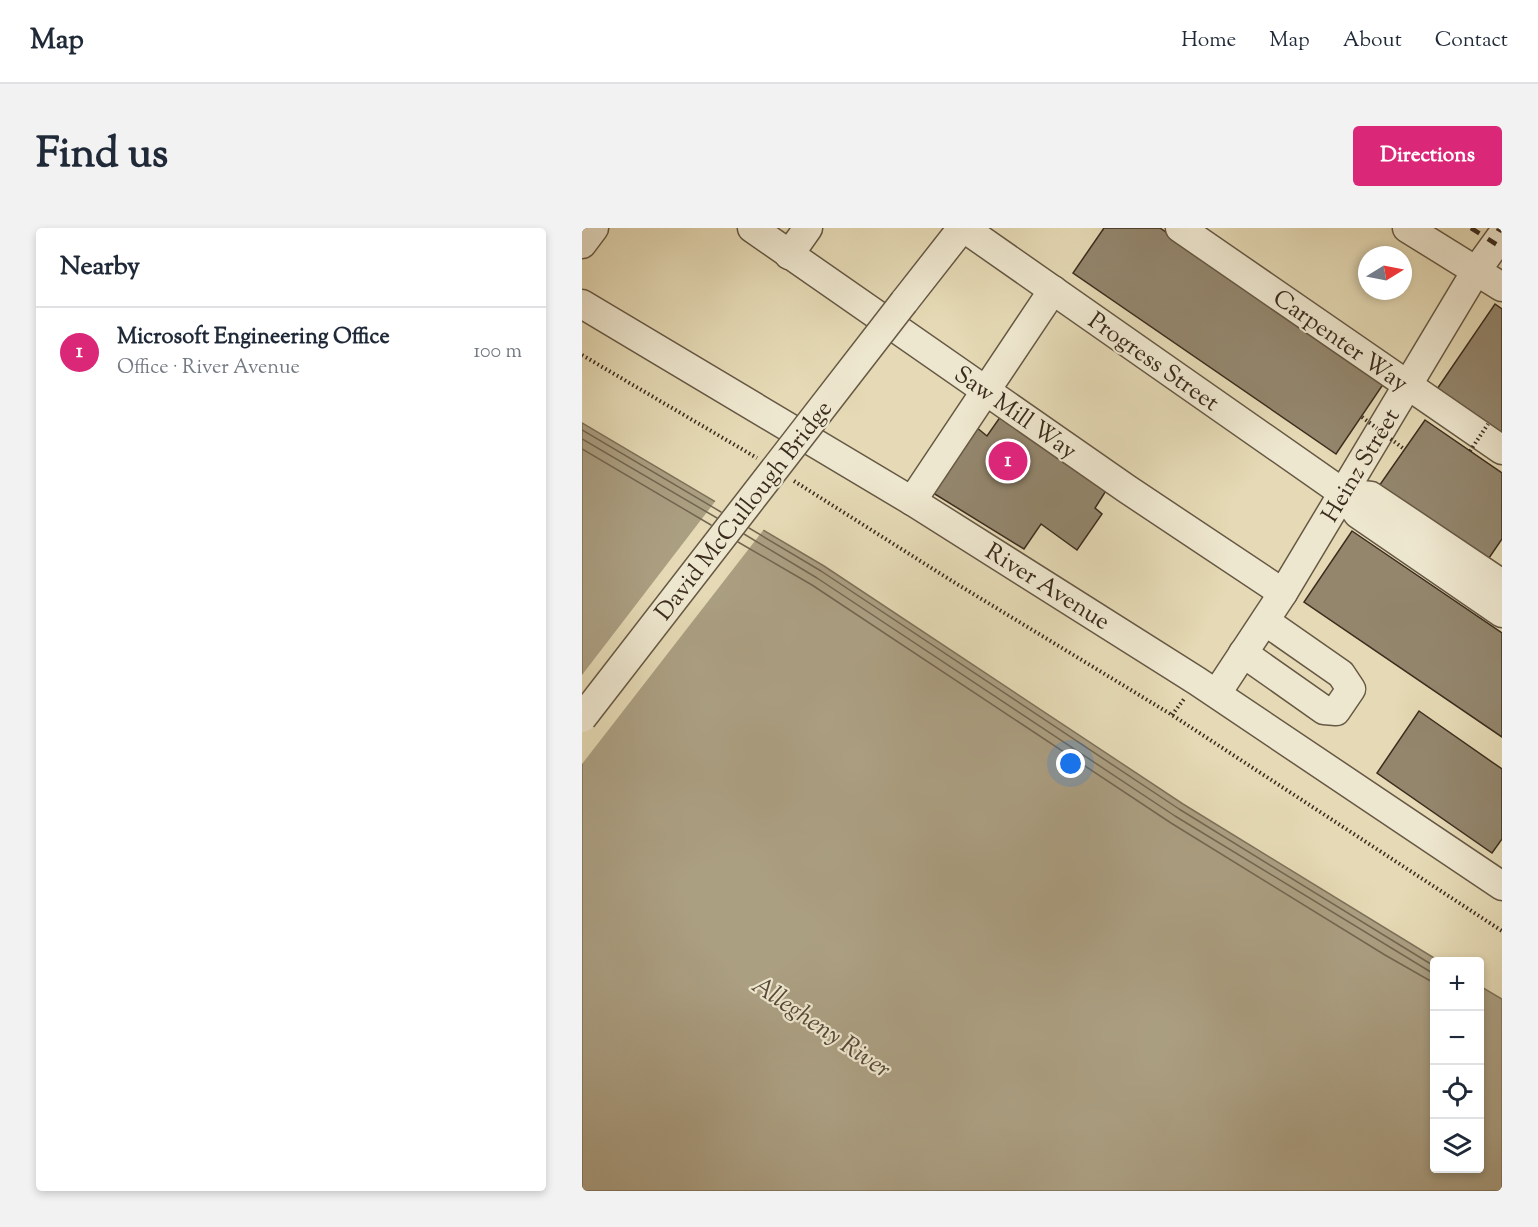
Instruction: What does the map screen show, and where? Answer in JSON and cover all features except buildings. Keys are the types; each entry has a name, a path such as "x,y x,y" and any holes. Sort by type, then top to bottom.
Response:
{"street":[{"path":"582,244 594,228"},
{"name":"Saw Mill Way","path":"752,228 1127,489 1283,593"},
{"path":"789,255 807,228"},
{"name":"Progress Street","path":"963,228 1343,493 1358,514 1502,613"},
{"name":"David McCullough Bridge","path":"582,718 963,228"},
{"name":"Carpenter Way","path":"1180,228 1502,450"},
{"path":"1407,228 1502,287"},
{"name":"Heinz Street","path":"1216,693 1283,593 1476,271 1502,235"},
{"path":"912,501 1053,290"},
{"name":"River Avenue","path":"582,304 912,501 1216,693 1502,886"},
{"name":"Progress Street","path":"1343,493 1371,496 1502,584"},
{"path":"1244,653 1324,710 1336,711 1352,689 1341,674 1264,621"}],"path":[{"path":"582,355 760,460"},
{"path":"1362,417 1404,449"},
{"path":"1470,451 1488,424"},
{"path":"789,478 981,600 1172,715 1502,931"}],"water":[{"name":"Allegheny River","path":"582,423 824,566 1183,804 1432,957 1430,957 1430,1173 1484,1173 1484,988 1502,999 1502,1191 582,1191"}],"pier":[{"path":"717,499 765,528 582,764 582,675"}],"railway":[{"path":"1471,228 1502,248"},
{"path":"1497,228 1502,231"}],"place":[{"name":"Microsoft Engineering Office","path":"1008,461"}]}
